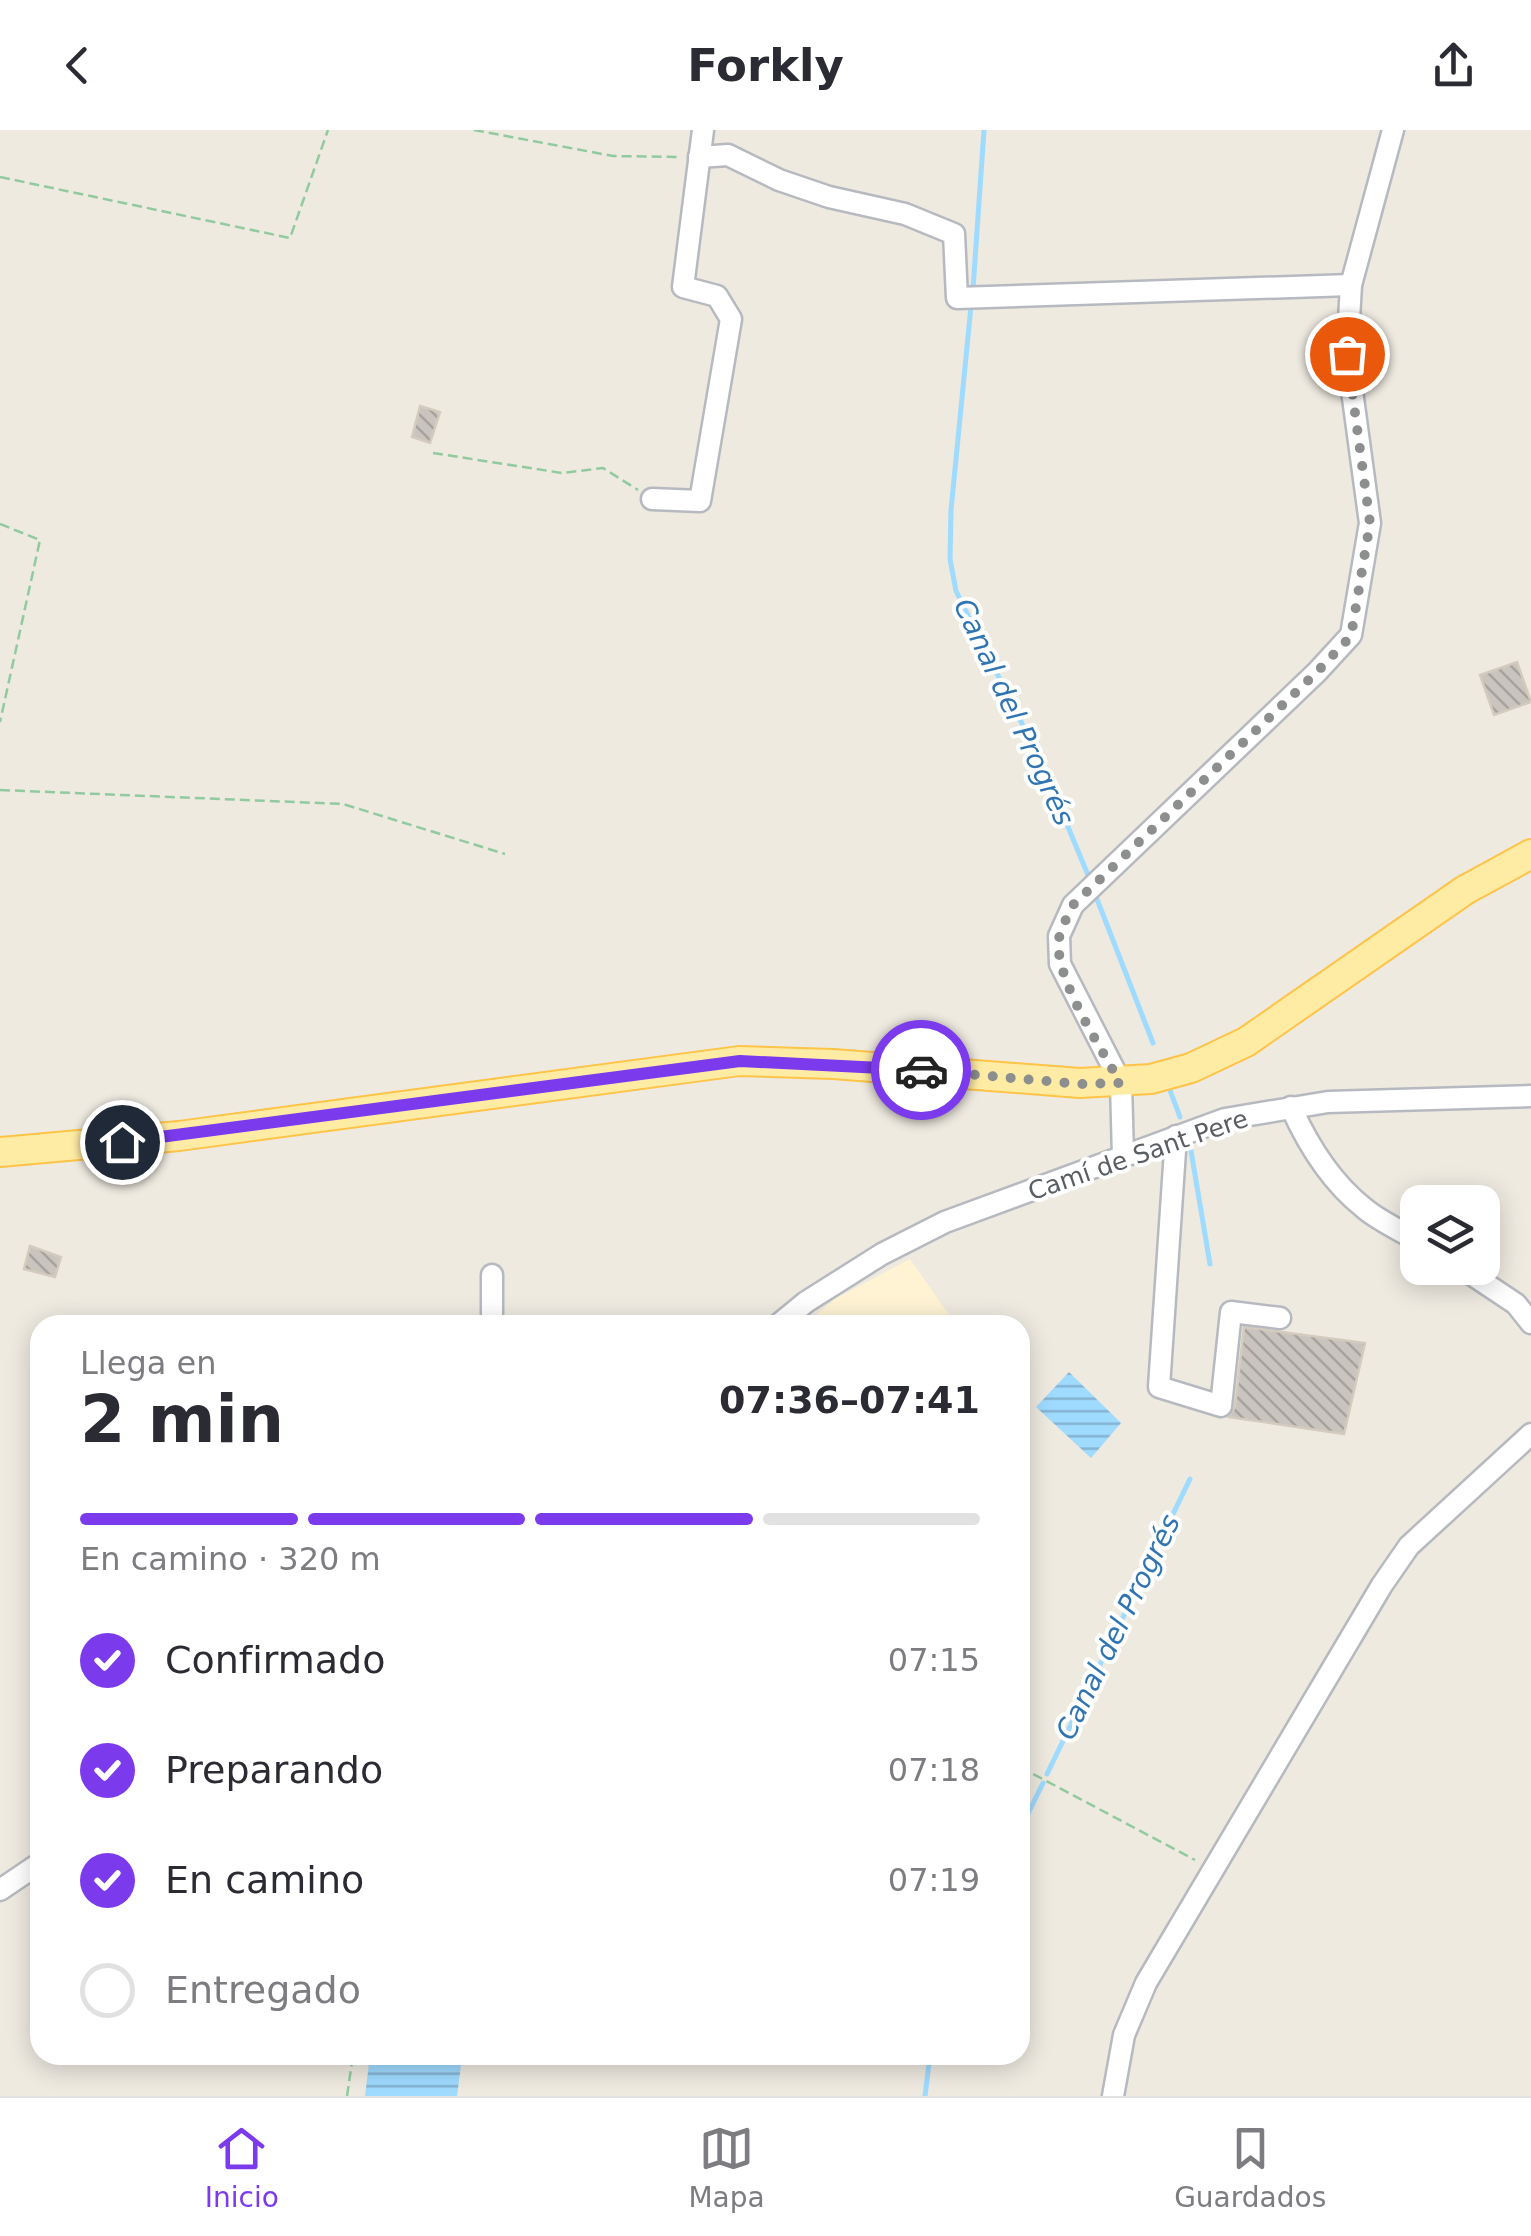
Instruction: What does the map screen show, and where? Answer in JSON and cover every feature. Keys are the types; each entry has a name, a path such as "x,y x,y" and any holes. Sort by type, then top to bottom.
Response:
{"main road":[{"path":"0,1152 180,1136 740,1061 865,1066 1080,1084 1120,1083 1190,1068 1246,1042 1465,890 1531,854"}],"street":[{"path":"652,499 700,501 731,319 717,296 684,287 703,130"},
{"path":"1123,1157 1120,1083 1060,964 1059,936 1073,905 1351,636 1370,523 1347,354 1351,285 1393,130"},
{"path":"698,157 728,155 778,180 906,214 954,234 957,298 1351,285"},
{"name":"Camí de Sant Pere","path":"790,1315 882,1254 945,1222 1225,1120 1328,1102 1531,1096"},
{"path":"1291,1107 1308,1143 1334,1178 1364,1209 1400,1230"},
{"path":"1176,1136 1160,1387 1221,1406 1231,1312 1280,1318"},
{"path":"492,1275 492,1315"},
{"path":"1488,1285 1516,1304 1531,1324"},
{"path":"1113,2096 1124,2035 1146,1983 1382,1585 1409,1546 1531,1434"},
{"path":"0,1890 30,1870"}],"path":[{"path":"0,177 290,238 328,130"},
{"path":"474,130 613,156 698,157"},
{"path":"433,453 562,473 604,468 652,499"},
{"path":"0,524 40,540 0,722"},
{"path":"0,790 343,804 505,854"},
{"path":"1030,1772 1213,1870"},
{"path":"347,2096 352,2065"}],"shaded area":[{"path":"910,1259 949,1315 816,1315 835,1299"}],"water":[{"path":"1069,1372 1121,1423 1091,1458 1036,1407"},
{"path":"369,2065 461,2065 457,2096 365,2096"}],"building":[{"path":"420,406 440,412 430,443 412,437"},
{"path":"1517,662 1531,702 1494,715 1480,675"},
{"path":"30,1246 61,1257 55,1277 24,1269"},
{"path":"1244,1327 1365,1343 1344,1434 1229,1417 1235,1407"}],"waterway":[{"name":"Canal del Progrés","path":"973,289 984,130"},
{"name":"Canal del Progrés","path":"971,306 951,510 950,559 956,591 1041,762 1088,875"},
{"name":"Canal del Progrés","path":"1095,894 1153,1043"},
{"name":"Canal del Progrés","path":"1168,1085 1180,1117"},
{"name":"Canal del Progrés","path":"1190,1145 1210,1264"},
{"name":"Canal del Progrés","path":"1047,1774 1190,1479"},
{"name":"Canal del Progrés","path":"1030,1810 1043,1783"},
{"name":"Canal del Progrés","path":"925,2096 929,2065"}],"way so far":[{"path":"921,1070 1080,1084 1120,1083 1060,964 1059,936 1073,905 1351,636 1370,523 1347,354"}],"route":[{"path":"122,1142 740,1061 921,1070"}]}
